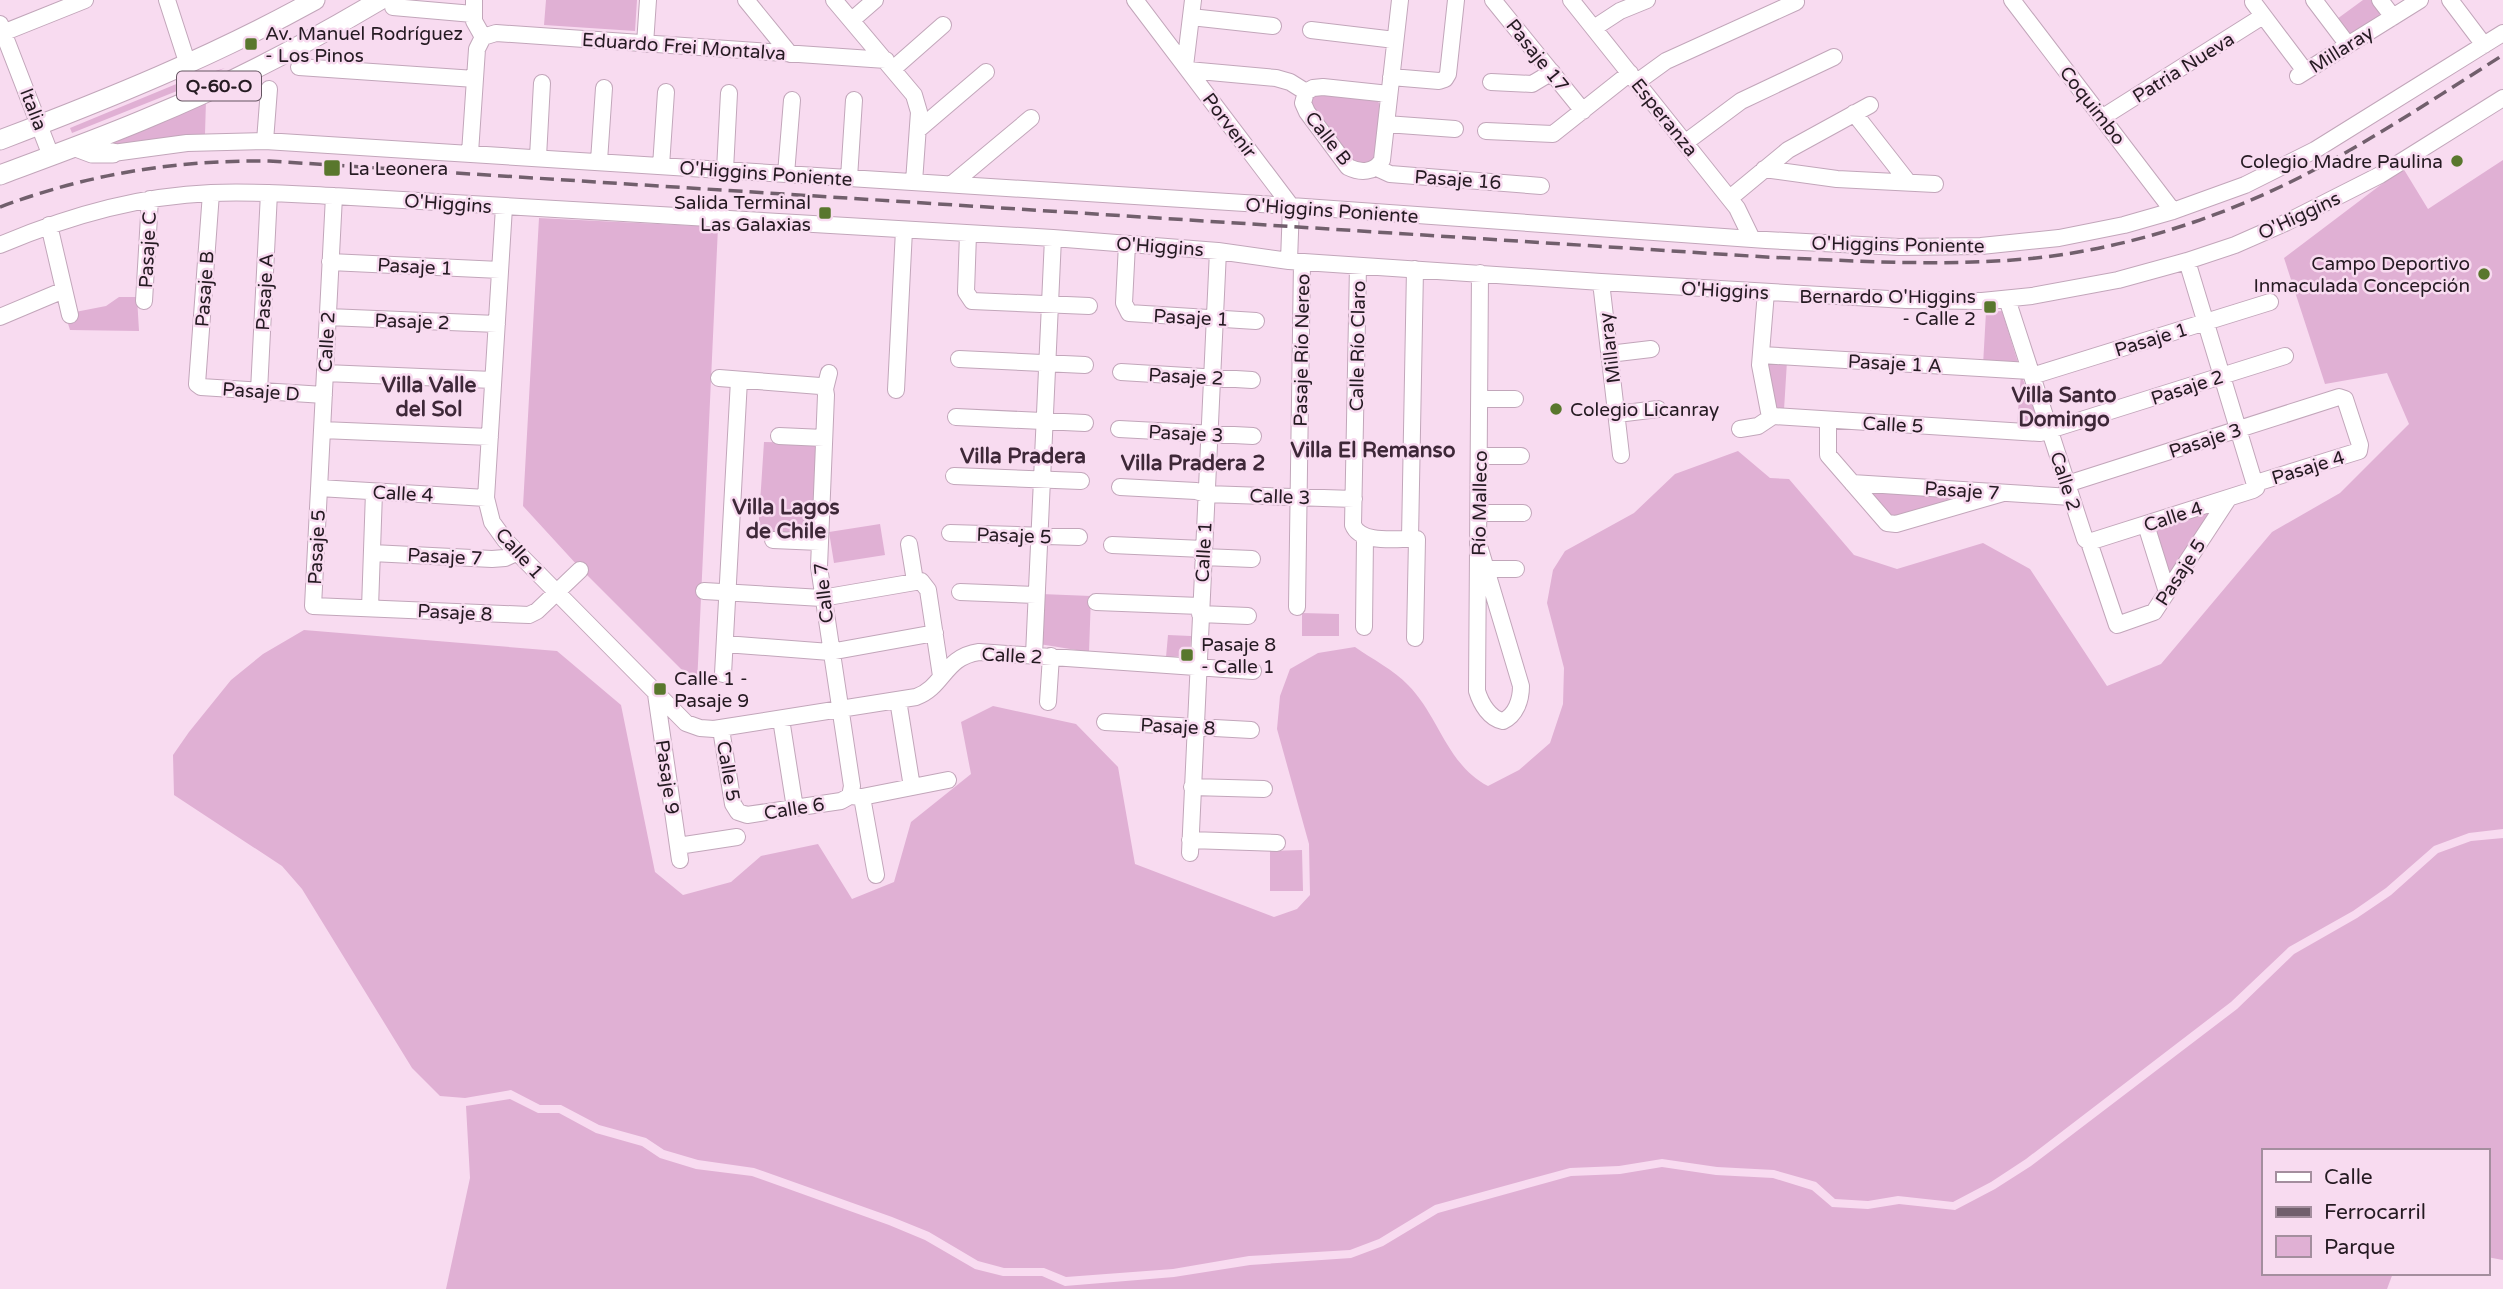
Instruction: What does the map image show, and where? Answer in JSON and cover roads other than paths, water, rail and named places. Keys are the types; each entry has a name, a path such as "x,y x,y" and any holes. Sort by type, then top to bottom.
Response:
{"main road":[{"name":"Q-60-O","path":"0,140 188,65 315,0"},
{"name":"Q-60-O","path":"0,175 152,116 386,4"},
{"path":"76,147 92,153 113,153"}],"street":[{"path":"1,30 85,0"},
{"path":"167,0 188,65"},
{"path":"645,44 648,0"},
{"path":"746,0 790,54"},
{"path":"834,0 914,95 919,112 914,182"},
{"path":"852,20 875,0"},
{"name":"Porvenir","path":"1135,0 1291,206"},
{"path":"1193,0 1187,68 1284,80 1307,92"},
{"name":"Calle B","path":"1389,94 1314,88 1307,92 1303,103 1345,164 1357,171 1377,167 1382,160 1400,0"},
{"path":"1391,77 1439,81 1445,79 1448,74 1456,0"},
{"name":"Pasaje 17","path":"1493,0 1583,111"},
{"name":"Esperanza","path":"1571,0 1743,215 1752,239"},
{"path":"1594,28 1620,11 1647,0"},
{"name":"Coquimbo","path":"2012,0 2173,211"},
{"path":"2314,0 2348,45"},
{"path":"2380,0 2393,17"},
{"name":"Millaray","path":"2263,16 2302,74 2420,0"},
{"path":"2450,0 2484,45"},
{"path":"1486,131 1551,135 1633,78 1796,2"},
{"path":"2253,2 2263,16"},
{"path":"386,4 474,7 475,27 483,37 478,45 470,153"},
{"name":"Patria Nueva","path":"2103,117 2263,16"},
{"path":"1191,17 1273,26"},
{"path":"889,65 943,25"},
{"name":"Italia","path":"1,30 51,156"},
{"path":"1311,30 1395,40"},
{"name":"Eduardo Frei Montalva","path":"483,37 496,33 790,54 889,65"},
{"name":"O'Higgins Poniente","path":"113,153 207,142 265,141 1291,206 1752,239 1899,247 1981,246 2081,234 2173,211 2245,185 2293,163 2503,33"},
{"path":"1686,142 1741,101 1834,57"},
{"path":"299,67 475,79"},
{"path":"918,130 985,72"},
{"path":"1491,82 1532,84 1552,72"},
{"path":"538,157 542,83"},
{"path":"600,162 604,88"},
{"path":"265,141 269,89"},
{"path":"661,166 666,92"},
{"path":"725,170 729,93"},
{"name":"O'Higgins","path":"0,245 95,210 150,199 211,193 269,193 1128,244 1218,251 1296,262 1601,282 1927,301 2007,299 2118,280 2188,261 2260,234 2355,189 2403,162 2503,98"},
{"path":"786,174 792,100"},
{"path":"849,178 854,100"},
{"path":"1730,198 1800,142 1871,105"},
{"path":"1854,113 1908,183"},
{"path":"952,184 1031,118"},
{"path":"1386,124 1455,129"},
{"name":"Pasaje 16","path":"1377,167 1390,174 1541,186"},
{"path":"1764,169 1826,177 1935,184"},
{"name":"Pasaje B","path":"198,385 211,193"},
{"name":"Pasaje A","path":"259,391 269,193"},
{"name":"Calle 2","path":"319,488 334,196"},
{"name":"Pasaje C","path":"145,301 150,199"},
{"path":"1291,206 1296,262"},
{"name":"Calle 1","path":"503,207 486,498 492,522 518,552 687,723 699,728 721,729"},
{"path":"49,225 70,315"},
{"path":"896,390 904,230"},
{"path":"968,234 966,292 969,299 975,302 1090,306"},
{"path":"1034,655 1053,239"},
{"name":"Pasaje 1","path":"1128,244 1124,303 1127,311 1135,314 1256,321"},
{"name":"Calle 1","path":"1218,251 1190,846 1277,843"},
{"path":"2188,261 2256,486"},
{"name":"Pasaje 1","path":"330,262 500,270"},
{"name":"Pasaje Río Nereo","path":"1296,262 1299,497 1297,607"},
{"name":"Calle Río Claro","path":"1358,266 1354,528 1365,537"},
{"path":"1415,269 1415,638"},
{"name":"Río Malleco","path":"1480,273 1477,691 1493,718 1503,721 1515,710 1521,686 1487,569"},
{"name":"Millaray","path":"1601,282 1621,456"},
{"path":"0,317 64,290"},
{"path":"1766,292 1761,355 1764,389 1769,412 1773,416"},
{"name":"Calle 2","path":"2007,299 2069,491 2117,625"},
{"name":"Pasaje 1","path":"2031,373 2270,302"},
{"name":"Pasaje 2","path":"328,317 497,324"},
{"path":"1609,354 1651,349"},
{"name":"Pasaje 1 A","path":"1761,355 2031,373"},
{"name":"Pasaje 2","path":"2050,431 2285,356"},
{"path":"959,359 1085,365"},
{"name":"Pasaje 2","path":"1121,372 1252,380"},
{"path":"325,373 493,380"},
{"name":"Calle 7","path":"829,373 825,389 819,566 852,786 876,875"},
{"path":"719,378 820,386 825,389"},
{"path":"723,674 739,380"},
{"name":"Pasaje D","path":"198,385 324,395"},
{"name":"Pasaje 3","path":"2069,491 2239,429 2339,397 2347,401 2360,450"},
{"path":"1480,399 1515,399"},
{"path":"1617,414 1658,409"},
{"name":"Calle 5","path":"1740,429 1758,426 1773,416 2034,433 2050,431"},
{"path":"956,417 1085,424"},
{"path":"1828,420 1828,455 1889,524 2003,493"},
{"name":"Pasaje 3","path":"1119,429 1253,436"},
{"path":"322,430 490,437"},
{"path":"779,436 824,438"},
{"name":"Pasaje 4","path":"2256,486 2360,450"},
{"path":"1480,456 1521,456"},
{"path":"954,475 1081,481"},
{"name":"Pasaje 7","path":"1852,483 2003,493 2069,491"},
{"name":"Calle 4","path":"2089,542 2228,499 2256,486"},
{"path":"1120,487 1196,491 1206,494"},
{"name":"Calle 4","path":"319,488 486,498"},
{"name":"Pasaje 5","path":"313,606 319,488"},
{"path":"370,608 374,492"},
{"name":"Calle 3","path":"1206,494 1354,499"},
{"name":"Pasaje 5","path":"2117,625 2154,612 2228,499"},
{"path":"1480,513 1523,513"},
{"path":"2146,525 2167,592"},
{"name":"Pasaje 5","path":"950,533 1079,537"},
{"path":"1364,627 1365,537 1413,538"},
{"path":"773,540 820,542"},
{"path":"909,544 915,581"},
{"path":"1112,545 1252,559"},
{"path":"1480,549 1487,569 1516,569"},
{"name":"Pasaje 7","path":"372,552 499,559 518,552"},
{"name":"Pasaje 8","path":"313,606 529,615 580,570"},
{"path":"704,590 822,598 921,581 927,587 941,676"},
{"path":"960,592 1036,595"},
{"path":"1096,602 1248,616"},
{"path":"725,645 830,653 934,633"},
{"name":"Calle 2","path":"721,729 926,693 958,658 971,653 1197,667"},
{"path":"1048,702 1051,656"},
{"path":"1197,667 1253,671"},
{"name":"Pasaje 9","path":"656,694 679,853 737,842"},
{"path":"898,700 912,787"},
{"path":"781,719 795,808"},
{"name":"Pasaje 8","path":"1105,722 1251,730"},
{"name":"Calle 5","path":"721,729 733,804 738,812 735,821 737,842"},
{"name":"Calle 6","path":"738,812 747,815 841,801 948,780"},
{"path":"1192,787 1264,789"}],"railway":[{"path":"0,207 66,186 132,171 200,163 269,161 1766,257 1901,262 2002,261 2074,253 2112,245 2186,225 2222,212 2327,163 2503,55"}],"place":[{"name":"Av. Manuel Rodríguez - Los Pinos","path":"251,44"},
{"name":"Colegio Madre Paulina","path":"2457,161"},
{"name":"La Leonera","path":"332,168"},
{"name":"Salida Terminal Las Galaxias","path":"825,213"},
{"name":"Campo Deportivo Inmaculada Concepción","path":"2484,274"},
{"name":"Bernardo O'Higgins - Calle 2","path":"1990,307"},
{"name":"Colegio Licanray","path":"1556,409"},
{"name":"Pasaje 8 - Calle 1","path":"1187,655"},
{"name":"Calle 1 - Pasaje 9","path":"660,689"}],"district":[{"name":"Villa Valle del Sol","path":"429,397"},
{"name":"Villa Santo Domingo","path":"2064,407"},
{"name":"Villa El Remanso","path":"1373,450"},
{"name":"Villa Pradera","path":"1023,456"},
{"name":"Villa Pradera 2","path":"1193,463"},
{"name":"Villa Lagos de Chile","path":"786,519"}]}
